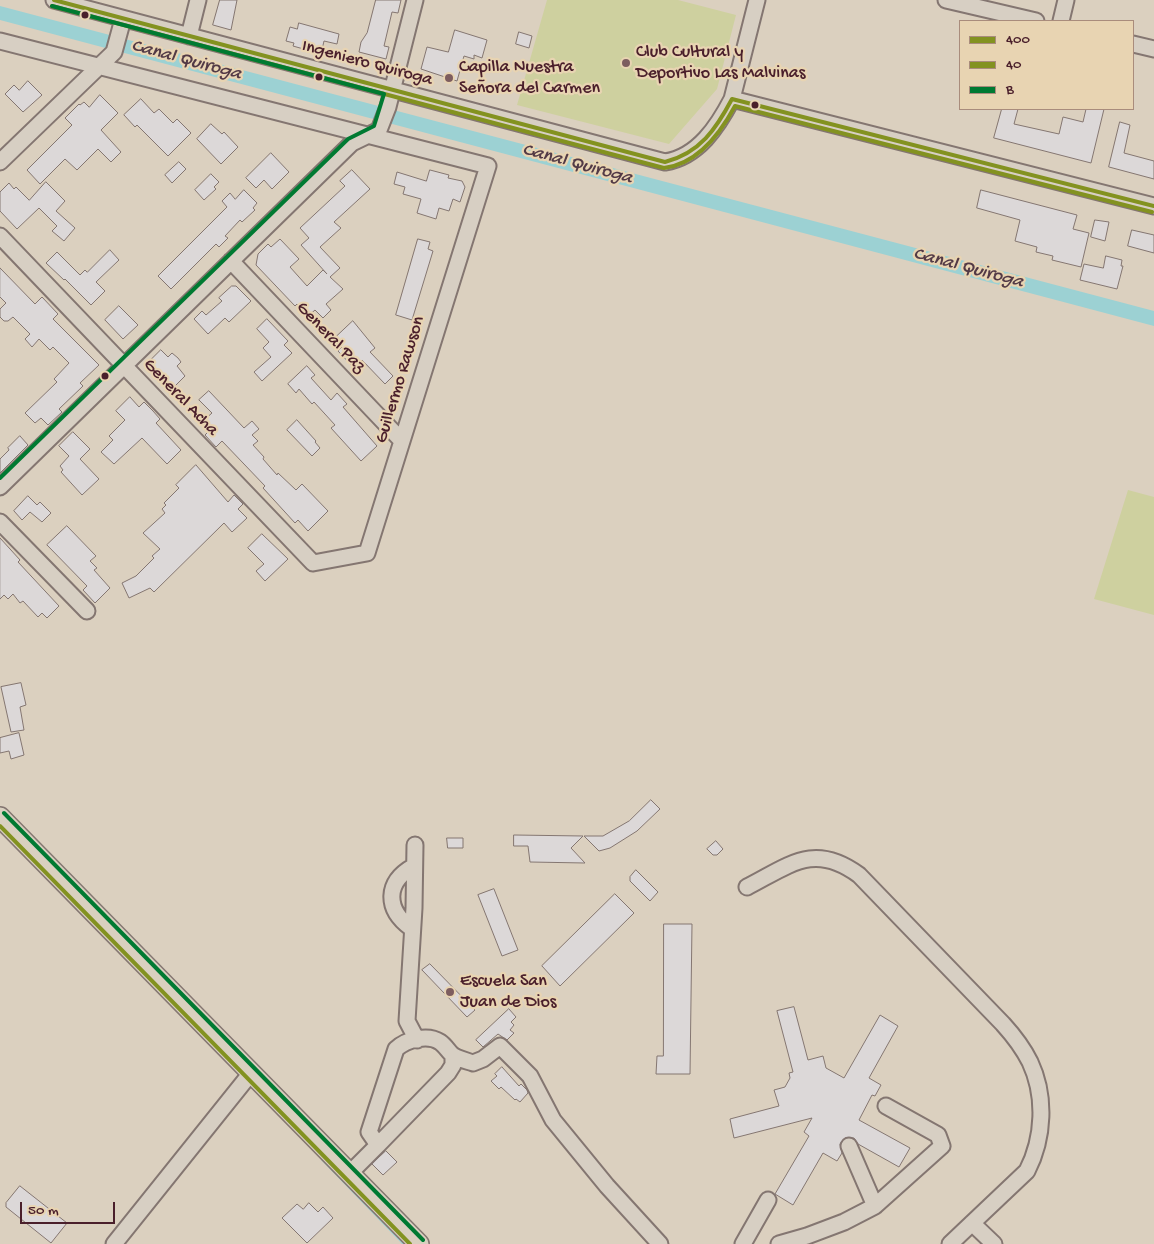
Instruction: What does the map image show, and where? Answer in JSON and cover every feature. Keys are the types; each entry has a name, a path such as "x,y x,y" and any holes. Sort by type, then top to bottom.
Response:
{"main road":[{"path":"0,818 419,1244"}],"street":[{"name":"Ingeniero Quiroga","path":"54,0 83,5 188,36 665,162 681,158 693,150 717,124 732,99 757,0"},
{"path":"188,36 198,0"},
{"path":"0,487 352,143 379,130 388,106 415,0"},
{"path":"946,0 1032,20"},
{"path":"1061,20 1066,0"},
{"path":"0,162 114,52 123,18"},
{"path":"0,41 368,135"},
{"path":"1134,44 1154,49"},
{"path":"732,99 1154,206"},
{"name":"Guillermo Rawson","path":"313,563 367,553 488,166 368,135"},
{"name":"General Acha","path":"0,236 313,563"},
{"name":"General Paz","path":"232,261 402,440"},
{"path":"0,522 87,611"},
{"path":"415,845 414,908 411,928 407,1021 417,1040"},
{"path":"747,887 797,861 813,858 829,859 844,864 859,875 1014,1037 1030,1062 1037,1082 1041,1106 1040,1136 1035,1155 1027,1171 950,1244"},
{"path":"411,928 400,920 394,909 392,896 395,883 403,873 414,866"},
{"path":"350,1173 378,1145 448,1073 453,1064 453,1056 447,1047 439,1041 428,1037 403,1043 396,1049 369,1132 378,1145"},
{"path":"453,1056 473,1063 483,1059 500,1046 530,1076 553,1120 607,1186 660,1244"},
{"path":"114,1244 251,1073"},
{"path":"779,1244 844,1222 875,1206 942,1146 938,1135 886,1106"},
{"path":"849,1146 875,1206"},
{"path":"743,1244 768,1200"},
{"path":"972,1223 994,1244"}],"green space":[{"name":"Club Cultural y Deportivo Las Malvinas","path":"547,0 678,0 736,15 717,89 669,144 517,105"},
{"path":"1128,490 1154,497 1154,615 1094,599"}],"water":[{"name":"Canal Quiroga","path":"0,6 1154,311 1154,326 0,20"}],"building":[{"path":"220,0 237,0 231,30 213,25"},
{"path":"376,0 401,0 398,13 392,12 384,46 389,47 386,59 359,52 361,42 367,33"},
{"path":"299,23 339,34 337,44 324,41 321,54 293,46 294,43 286,41 290,27 297,29"},
{"path":"455,30 487,40 482,58 474,55 474,59 464,56 457,81 421,69 427,47 448,52"},
{"path":"519,32 532,36 529,48 516,44"},
{"path":"28,81 42,95 23,112 5,94 14,85 19,90"},
{"path":"100,95 118,113 101,130 121,152 111,162 98,149 77,170 65,159 40,184 27,170 72,125 65,118 79,104 84,102 89,107"},
{"path":"141,99 154,113 159,109 173,123 177,119 191,133 168,156 137,125 135,127 124,115"},
{"path":"1002,110 1018,110 1014,124 1059,134 1063,117 1083,122 1086,110 1104,110 1091,163 994,138"},
{"path":"1120,122 1130,125 1124,153 1154,161 1154,179 1109,167"},
{"path":"211,124 222,134 224,132 238,147 221,164 197,139"},
{"path":"271,153 289,172 272,189 264,180 256,188 246,178"},
{"path":"179,162 186,169 172,183 165,175"},
{"path":"352,170 370,189 334,222 341,228 320,247 340,268 330,277 343,289 326,304 331,310 323,318 315,310 308,316 297,304 295,306 256,265 258,254 268,244 271,247 280,239 299,259 290,267 307,286 323,270 327,274 301,245 309,238 300,228 345,186 340,181"},
{"path":"430,170 449,175 448,178 462,181 465,187 460,202 453,199 449,211 439,208 436,219 417,213 421,199 403,194 405,187 394,184 397,172 426,181"},
{"path":"211,174 219,182 214,187 216,189 204,200 195,190"},
{"path":"46,182 65,201 56,211 75,228 64,241 52,231 57,226 39,208 17,229 0,211 0,192 9,183 29,200"},
{"path":"244,190 257,203 253,208 255,210 242,222 240,220 225,236 228,238 219,247 216,244 171,289 158,276 227,207 222,201 230,193 235,199"},
{"path":"981,190 1077,215 1073,229 1089,233 1081,267 1052,260 1053,256 1036,252 1037,247 1015,241 1020,220 977,208"},
{"path":"1095,220 1109,222 1105,241 1091,237"},
{"path":"1132,230 1154,235 1154,253 1128,246"},
{"path":"418,239 430,242 428,249 433,251 412,320 396,315"},
{"path":"110,250 119,260 96,282 105,291 91,305 46,263 57,252 80,275 85,270 87,272"},
{"path":"1106,256 1122,260 1121,266 1123,266 1117,289 1080,280 1084,264 1103,268"},
{"path":"0,268 35,304 42,297 58,314 53,319 99,365 80,383 83,386 59,409 62,412 48,425 41,418 35,423 25,413 57,382 54,379 69,363 53,347 50,350 39,339 32,347 25,339 30,334 13,317 8,321 4,321 0,317 0,309 6,303 0,297"},
{"path":"232,286 236,286 251,301 229,322 225,318 208,334 194,319 202,311 206,315 222,301 219,298"},
{"path":"119,306 138,325 123,339 105,320"},
{"path":"267,319 288,341 284,345 292,353 262,381 254,372 271,357 263,348 269,342 257,329"},
{"path":"353,321 375,348 370,352 393,376 385,384 362,360 354,368 338,351 342,347 334,339"},
{"path":"161,350 168,357 172,353 178,358 181,362 177,366 185,376 171,390 147,364"},
{"path":"307,366 315,375 311,378 331,400 337,393 347,404 343,407 377,446 361,461 331,428 335,425 314,402 312,404 299,389 296,393 288,384"},
{"path":"209,391 244,428 252,421 259,429 252,435 258,441 253,445 277,475 278,473 296,490 302,484 328,511 308,531 298,520 295,523 263,488 265,486 222,441 216,447 205,435 210,430 203,421 212,413 199,400"},
{"path":"130,397 139,407 144,402 153,411 160,419 156,423 181,450 167,464 142,438 114,464 101,452 113,440 109,436 125,420 116,411"},
{"path":"297,420 320,448 312,456 287,430"},
{"path":"73,432 90,449 80,459 99,479 82,495 61,472 63,470 60,466 69,456 59,446"},
{"path":"20,436 28,445 0,473 0,459"},
{"path":"196,465 228,502 234,495 243,504 238,509 247,518 232,532 224,523 154,592 150,588 129,598 122,583 136,576 160,549 143,533 165,513 162,509 166,505 164,503 179,488 176,485"},
{"path":"28,496 37,505 40,502 51,513 42,522 30,512 22,520 14,511"},
{"path":"67,526 96,556 90,561 97,568 94,570 110,588 95,603 83,590 87,586 47,545"},
{"path":"262,534 288,559 265,581 256,571 264,564 248,548"},
{"path":"0,538 20,560 18,562 59,606 47,618 42,613 38,617 23,601 20,603 13,594 8,599 4,595 0,599"},
{"path":"21,683 26,705 20,707 24,730 11,732 1,687"},
{"path":"19,733 24,755 11,759 9,751 0,753 0,738"},
{"path":"651,800 660,809 637,831 610,848 599,851 584,836 603,836 629,821"},
{"path":"514,835 583,836 571,848 585,863 530,862 528,846 514,846"},
{"path":"447,838 463,838 463,848 448,848"},
{"path":"716,841 723,849 717,855 713,855 707,849"},
{"path":"636,870 658,892 650,901 630,881 630,877"},
{"path":"494,889 518,950 502,956 478,895"},
{"path":"615,894 634,913 560,986 542,966"},
{"path":"664,924 692,924 690,1074 656,1074 657,1056 663,1056"},
{"path":"430,964 475,1010 467,1017 422,970"},
{"path":"794,1007 808,1060 823,1056 826,1068 844,1078 880,1015 898,1026 869,1078 881,1085 875,1096 872,1095 859,1120 910,1148 899,1167 858,1144 854,1138 845,1138 840,1144 842,1153 837,1161 823,1153 793,1205 775,1194 809,1136 804,1132 812,1118 734,1138 730,1119 779,1106 774,1090 785,1087 790,1078 789,1073 793,1072 777,1011"},
{"path":"509,1009 516,1017 511,1022 514,1025 510,1030 514,1033 507,1040 498,1034 483,1047 476,1040"},
{"path":"502,1067 519,1086 521,1084 527,1090 528,1093 520,1102 515,1100 501,1087 499,1089 491,1081 497,1076 495,1074"},
{"path":"386,1151 397,1162 383,1175 372,1164"},
{"path":"20,1186 67,1223 51,1243 6,1207 6,1203"},
{"path":"309,1203 318,1212 323,1207 333,1218 307,1243 282,1218 297,1204 303,1209"}],"waterway":[{"path":"323,1159 405,1244"}],"transit line":[{"name":"400","path":"54,0 665,162 688,153 706,138 720,120 732,99"},
{"name":"40","path":"52,6 664,168 687,161 707,146 735,106 1152,212"},
{"name":"B","path":"0,478 348,139 374,126 384,94 52,6"},
{"name":"400","path":"732,99 1154,206"},
{"name":"B","path":"4,813 423,1240"},
{"name":"40","path":"0,826 410,1244"}],"place":[{"name":"Club Cultural y Deportivo Las Malvinas","path":"626,63"},
{"name":"Capilla Nuestra Señora del Carmen","path":"449,78"},
{"name":"Escuela San Juan de Dios","path":"450,992"}]}
